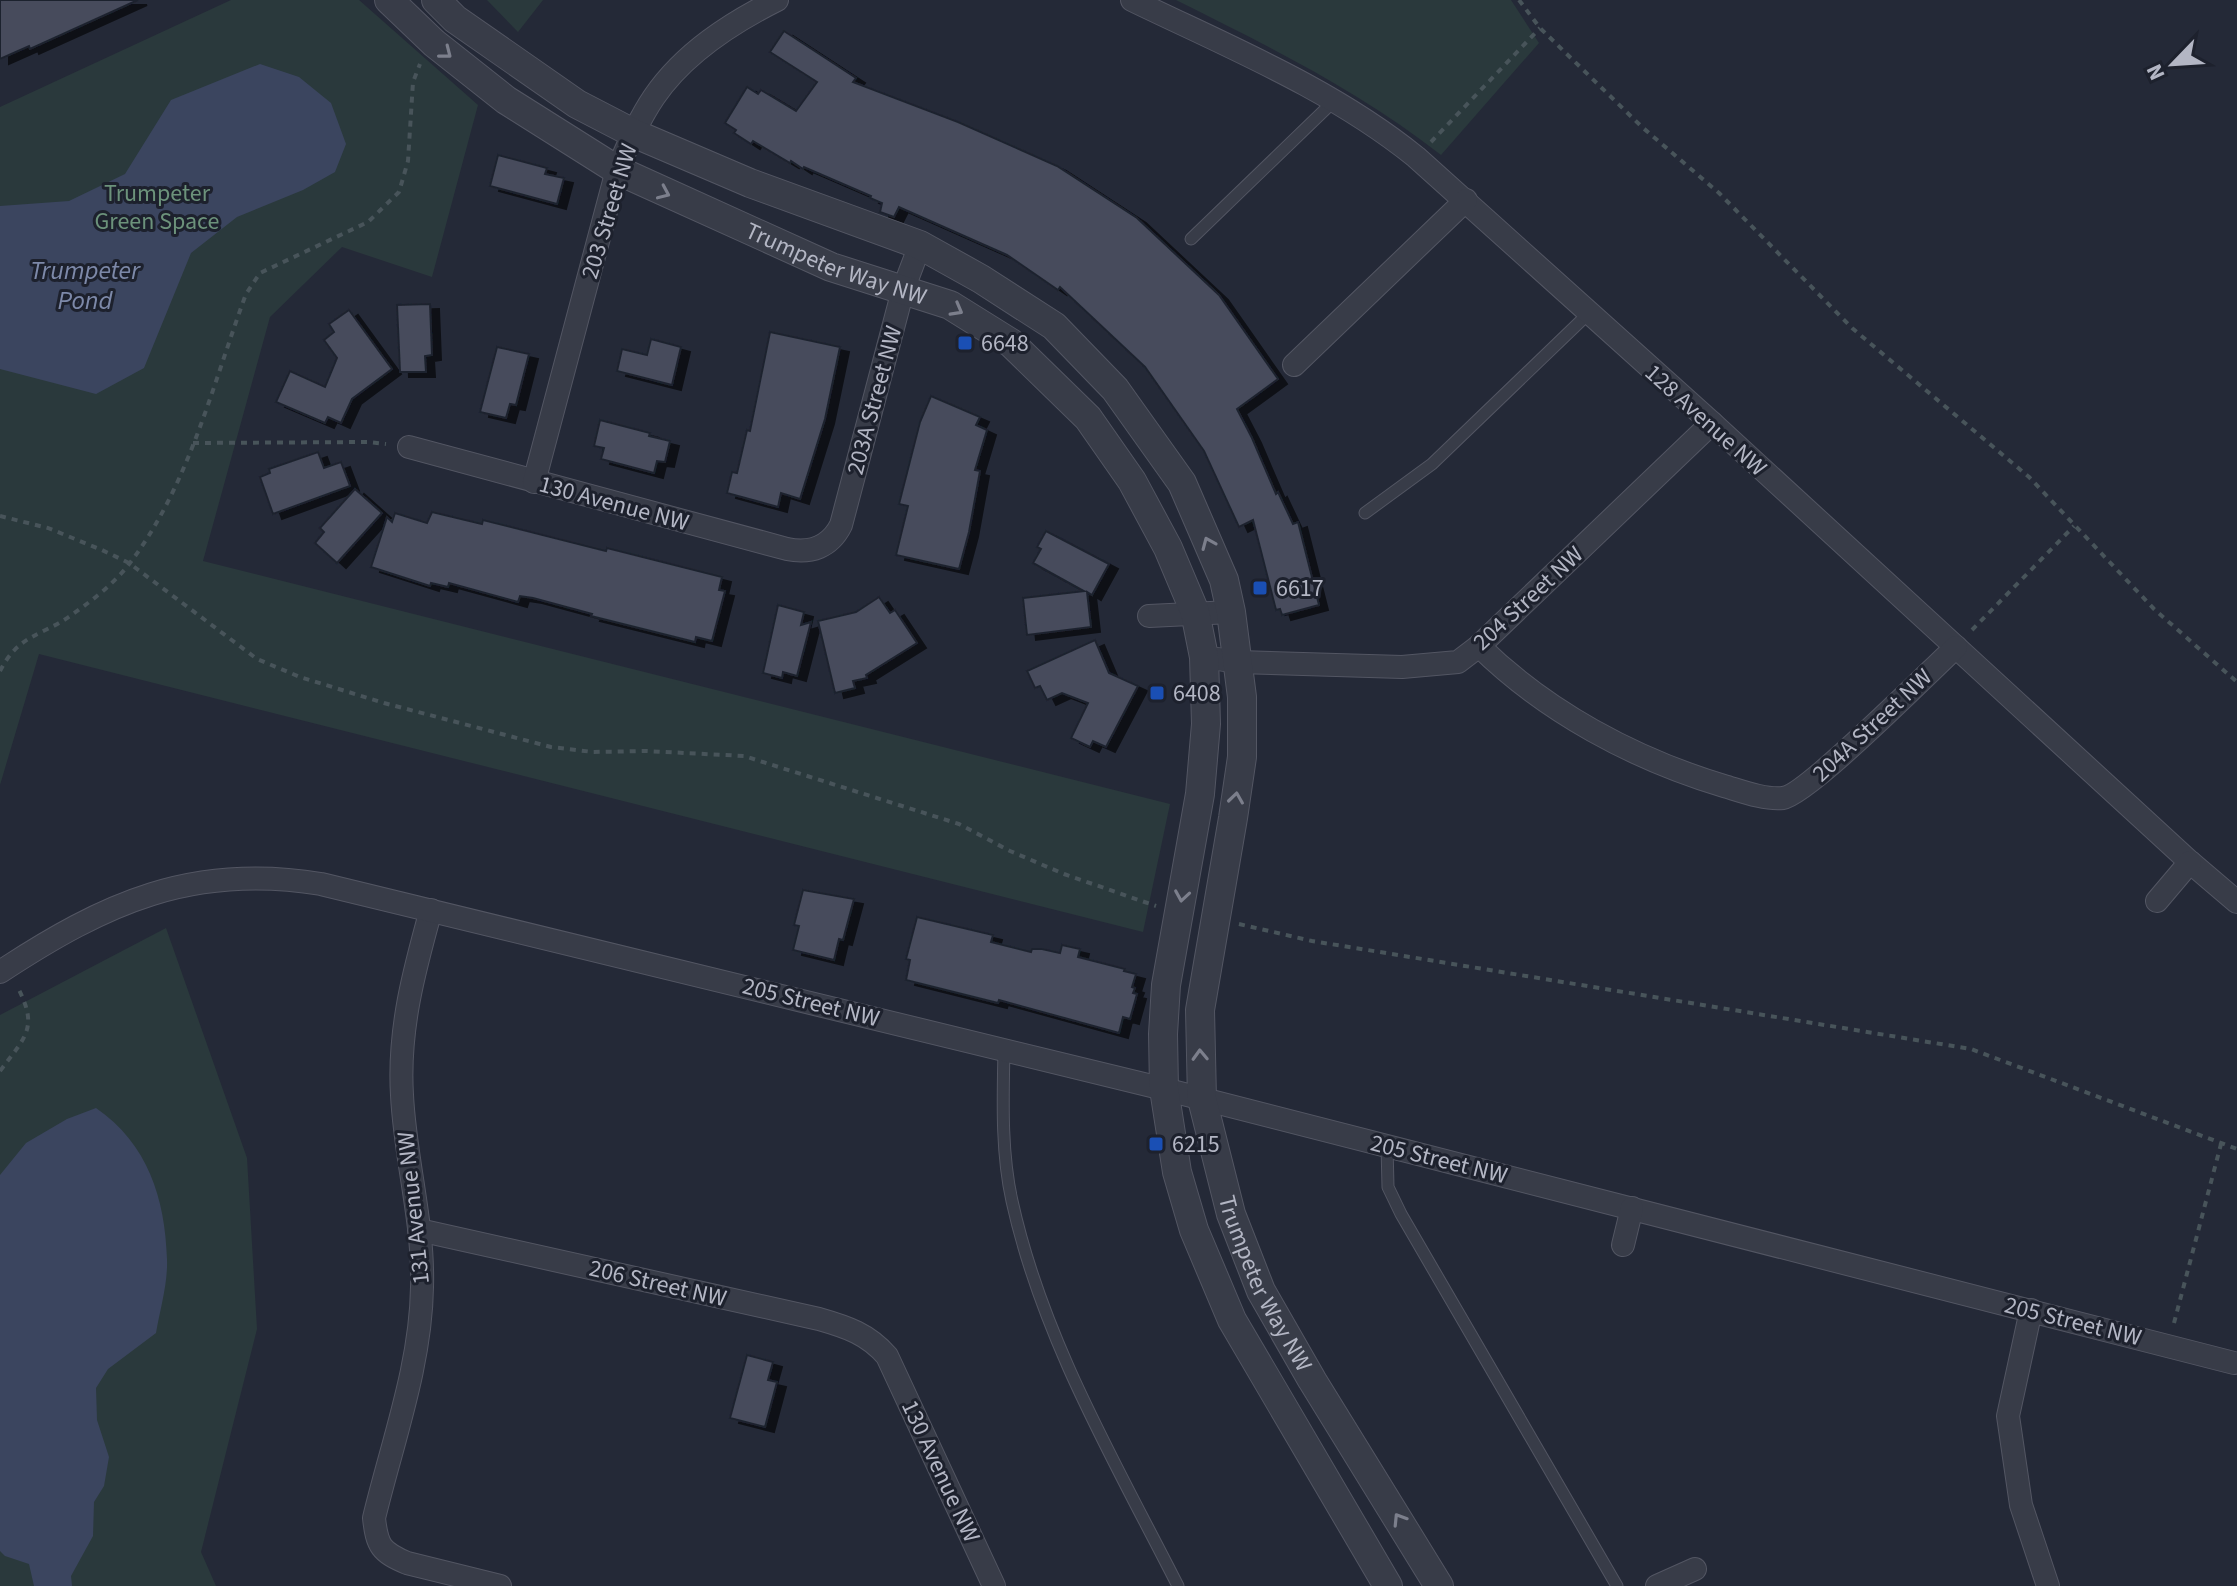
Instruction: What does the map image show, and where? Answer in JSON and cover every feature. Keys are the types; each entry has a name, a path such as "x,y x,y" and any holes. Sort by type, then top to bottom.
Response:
{"street":[{"name":"Trumpeter Way NW","path":"389,0 434,43 506,100 617,170 831,267 950,305 1011,343 1088,418 1132,481 1168,548 1195,612 1204,657 1206,724 1200,794 1166,985 1164,1089 1177,1172 1214,1282 1253,1359 1388,1586"},
{"name":"Trumpeter Way NW","path":"436,0 455,19 577,104 633,133 750,183 920,245 981,279 1054,326 1115,389 1182,483 1224,580 1242,697 1242,757 1200,1010 1202,1099 1231,1214 1261,1291 1439,1586"},
{"name":"203 Street NW","path":"534,482 617,170 633,133 654,97 676,69 745,16 777,0"},
{"name":"128 Avenue NW","path":"1132,0 1287,75 1334,101 1416,157 2237,902"},
{"path":"1294,365 1466,200"},
{"name":"203A Street NW","path":"820,547 830,542 841,525 903,290 920,245"},
{"name":"204 Street NW","path":"1204,657 1238,662 1402,667 1458,662 1479,646 1712,423"},
{"name":"130 Avenue NW","path":"409,447 787,549 799,551 820,547"},
{"path":"1149,616 1231,612"},
{"name":"204A Street NW","path":"1479,646 1511,678 1611,741 1717,784 1759,796 1785,798 1818,776 1956,647"},
{"path":"2157,901 2190,862"},
{"name":"205 Street NW","path":"8,979 70,930 118,905 186,884 258,877 291,879 1004,1049 2234,1363"},
{"name":"131 Avenue NW","path":"431,910 406,1006 402,1065 405,1126 419,1230 422,1288 417,1348 374,1518 382,1550 407,1563 500,1586"},
{"path":"1623,1245 1632,1208"},
{"name":"206 Street NW","path":"419,1230 819,1319 862,1333 887,1356"},
{"path":"2031,1310 2008,1416 2021,1505 2048,1586"},
{"name":"130 Avenue NW","path":"887,1356 994,1586"},
{"path":"1657,1586 1695,1569"}],"lane":[{"path":"1191,239 1334,101"},
{"path":"1365,513 1432,464 1588,314"},
{"path":"1004,1049 1002,1118 1012,1199 1036,1288 1065,1361 1178,1586"},
{"path":"1387,1146 1388,1187 1401,1214 1617,1586"}],"path":[{"path":"1519,0 1540,28 1642,127 1719,193 1852,328 2029,477 2164,619 2237,682"},
{"path":"1416,157 1540,28"},
{"path":"0,671 10,652 34,634 69,617 108,586 152,530 193,443 246,294 260,273 368,222 399,192 408,161 413,82 424,57"},
{"path":"193,443 369,442 409,447"},
{"path":"0,516 48,528 129,563 257,659 300,677 384,703 551,747 593,752 646,751 744,756 959,824 1010,851 1064,874 1161,908"},
{"path":"1956,647 2074,526"},
{"path":"1233,923 1365,950 1971,1049 2237,1149"},
{"path":"0,1071 28,1032 27,1006 8,979"},
{"path":"2165,1344 2173,1325 2221,1144"}],"green space":[{"name":"Trumpeter Green Space","path":"231,0 359,0 478,105 432,277 342,247 270,317 203,561 1170,804 1143,932 39,654 0,785 0,107"},
{"path":"487,0 543,0 518,32"},
{"path":"1176,0 1511,0 1539,43 1441,155 1346,90"},
{"path":"166,928 247,1158 257,1329 201,1552 216,1586 0,1586 0,1015"}],"water":[{"name":"Trumpeter Pond","path":"260,64 299,77 331,103 346,144 335,172 303,190 237,217 191,253 144,368 96,394 0,369 0,206 69,201 125,174 171,100"},
{"path":"96,1108 129,1138 150,1174 166,1236 166,1277 156,1333 108,1369 96,1388 97,1420 109,1457 104,1486 94,1502 93,1536 71,1576 72,1586 34,1586 29,1564 5,1556 0,1551 0,1175 26,1143 67,1119"}],"building":[{"path":"0,0 138,0 30,49 29,46 0,59"},
{"path":"784,31 856,78 853,82 958,122 1057,166 1137,218 1219,295 1278,379 1237,409 1276,494 1278,492 1293,524 1298,522 1319,605 1282,615 1280,609 1276,610 1253,520 1239,527 1204,451 1145,367 1060,287 1058,290 1007,255 899,207 894,217 880,212 882,203 871,196 803,169 734,133 736,130 725,123 747,87 758,94 761,90 796,111 817,82 770,52"},
{"path":"498,155 547,168 545,174 564,178 557,204 490,186"},
{"path":"430,304 432,355 425,356 426,372 400,372 397,305"},
{"path":"349,310 392,369 352,399 341,423 328,417 325,423 276,402 290,371 325,387 337,358 324,340 334,332 329,324"},
{"path":"770,332 840,347 825,419 800,499 781,493 778,507 727,493 732,472 737,473 747,430 750,431"},
{"path":"651,339 681,347 672,385 617,371 622,349 647,355"},
{"path":"497,347 529,354 516,405 510,404 506,418 480,412"},
{"path":"931,396 980,417 976,425 987,430 975,470 980,471 959,569 896,555 908,506 899,504 920,422"},
{"path":"600,420 670,441 665,462 657,461 654,473 601,459 604,448 594,446"},
{"path":"318,452 324,468 341,462 350,486 273,514 260,477 270,473 269,469"},
{"path":"355,489 382,513 337,563 315,543 324,532 320,528"},
{"path":"432,512 482,524 483,520 722,577 719,590 725,591 712,641 696,637 695,642 533,598 520,596 518,602 449,583 448,587 431,583 430,586 371,567 387,517 392,522 395,513 427,523"},
{"path":"1046,531 1109,564 1092,595 1087,592 1091,627 1027,635 1023,598 1084,591 1033,563"},
{"path":"879,597 890,613 895,610 917,643 866,675 867,678 853,681 855,688 835,693 818,621 856,612"},
{"path":"778,605 804,612 801,625 811,622 797,676 783,672 782,678 763,673"},
{"path":"1095,640 1109,673 1138,686 1106,747 1093,741 1090,747 1071,738 1088,703 1062,693 1047,700 1040,686 1035,688 1027,671"},
{"path":"803,890 854,899 834,960 793,950 799,926 794,925"},
{"path":"917,917 993,935 991,942 1031,952 1032,949 1042,949 1060,953 1062,945 1080,949 1078,957 1136,974 1132,987 1135,988 1133,993 1137,994 1130,1019 1123,1017 1119,1033 999,1000 998,1003 906,980 910,960 906,959"},
{"path":"747,1355 773,1362 768,1380 777,1382 765,1427 730,1418"}],"place":[{"name":"6648","path":"965,343"},
{"name":"6617","path":"1260,588"},
{"name":"6408","path":"1157,693"},
{"name":"6215","path":"1156,1144"}]}
